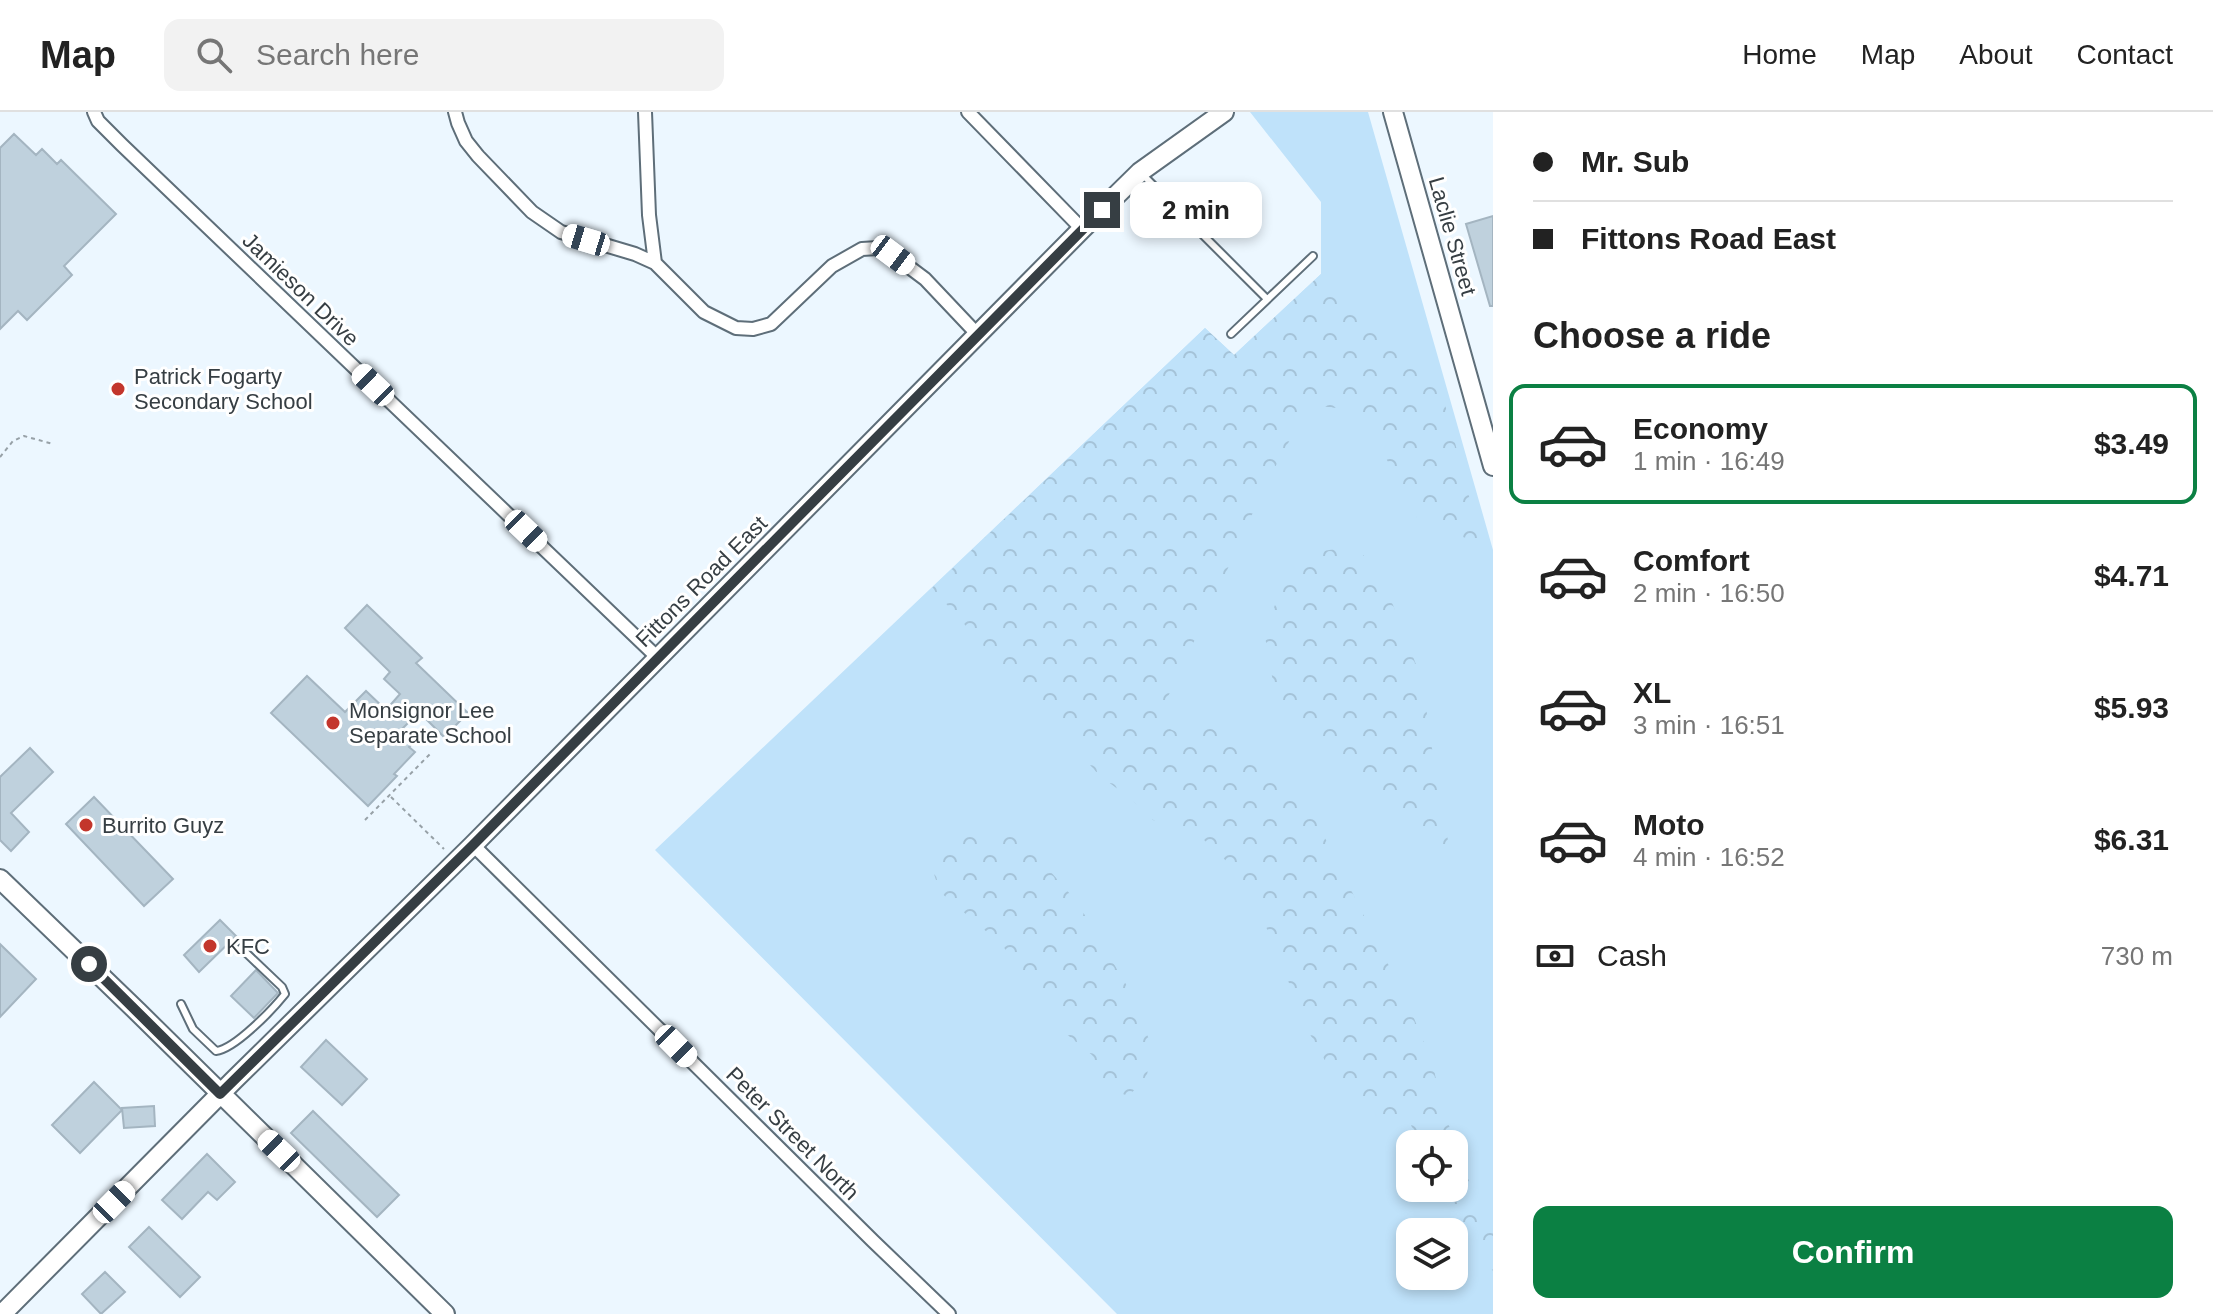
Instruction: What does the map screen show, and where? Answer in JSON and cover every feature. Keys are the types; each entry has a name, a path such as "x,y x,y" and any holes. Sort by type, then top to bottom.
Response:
{"street":[{"name":"Jamieson Drive","path":"94,112 98,121 122,145 658,658"},
{"path":"455,112 466,141 532,212 561,232 655,263 704,312 736,328 753,329 771,324 832,266 862,249 878,248 893,255 925,279 978,335"},
{"path":"645,112 649,215 655,263"},
{"path":"968,112 1082,229"},
{"name":"Fittons Road East","path":"2,1314 473,845 1082,229 1140,172 1224,112"},
{"name":"Laclie Street","path":"1393,112 1493,466"},
{"name":"Peter Street North","path":"473,845 949,1314"},
{"path":"0,879 445,1314"}],"lane":[{"path":"1140,172 1267,299"},
{"path":"1231,334 1313,256"},
{"path":"181,1004 193,1029 216,1051 227,1048 244,1035 285,994 282,987 241,948"}],"path":[{"path":"0,457 13,441 24,436 53,444"},
{"path":"365,820 432,752"},
{"path":"390,796 451,855"}],"green space":[{"path":"1250,112 1368,112 1493,550 1493,1314 1117,1314 655,850 1205,328 1234,355 1321,274 1321,202"},
{"path":"1321,274 1437,374 1481,542 1419,525 1412,500 1358,414 1312,405 1271,475 1160,714 1170,729 1187,737 1209,726 1280,783 1316,820 1409,1006 1433,1065 1451,1130 1413,1130 1410,1123 1359,1112 1339,1085 1303,1022 1276,947 1239,873 1203,839 1153,820 1099,775 932,588 1205,328 1234,355"},
{"path":"1355,546 1372,565 1393,605 1422,680 1449,846 1435,853 1422,846 1400,819 1307,727 1283,711 1273,682 1264,631 1292,565 1304,554"},
{"path":"980,829 1013,833 1037,856 1077,902 1130,991 1152,1047 1147,1075 1129,1096 1107,1089 1092,1055 1064,1032 1040,992 1001,944 940,892 934,874 938,851 951,835"},
{"path":"1468,1178 1493,1232 1493,1271 1468,1235 1468,1218 1458,1218 1449,1202 1468,1202"}],"building":[{"path":"14,134 36,155 42,149 57,164 61,160 116,214 64,266 72,275 27,320 18,311 0,329 0,148"},
{"path":"1493,216 1493,306 1490,306 1466,224"},
{"path":"367,605 422,658 416,663 468,713 444,737 419,712 403,728 416,740 409,747 415,752 368,806 271,713 307,676 345,712 366,691 386,710 400,694 384,679 390,672 345,628"},
{"path":"30,748 53,772 11,813 29,832 11,851 0,840 0,777"},
{"path":"94,797 173,879 144,906 66,824"},
{"name":"KFC","path":"220,920 236,936 199,972 184,955"},
{"path":"0,944 36,979 0,1017"},
{"path":"256,970 278,993 254,1018 231,996"},
{"path":"326,1040 367,1079 342,1105 301,1067"},
{"path":"94,1082 122,1110 80,1153 52,1125"},
{"path":"154,1106 155,1126 124,1128 122,1108"},
{"path":"313,1111 399,1195 377,1217 291,1133"},
{"path":"207,1154 235,1182 217,1200 208,1192 182,1219 162,1200"},
{"path":"149,1227 200,1277 180,1297 129,1247"},
{"path":"105,1272 125,1292 101,1314 82,1294"}],"place":[{"name":"Patrick Fogarty Secondary School","path":"118,389"},
{"name":"Monsignor Lee Separate School","path":"333,723"},
{"name":"Burrito Guyz","path":"86,825"},
{"name":"KFC","path":"210,946"}],"route":[{"path":"89,964 220,1094 473,845 1102,210"}]}
